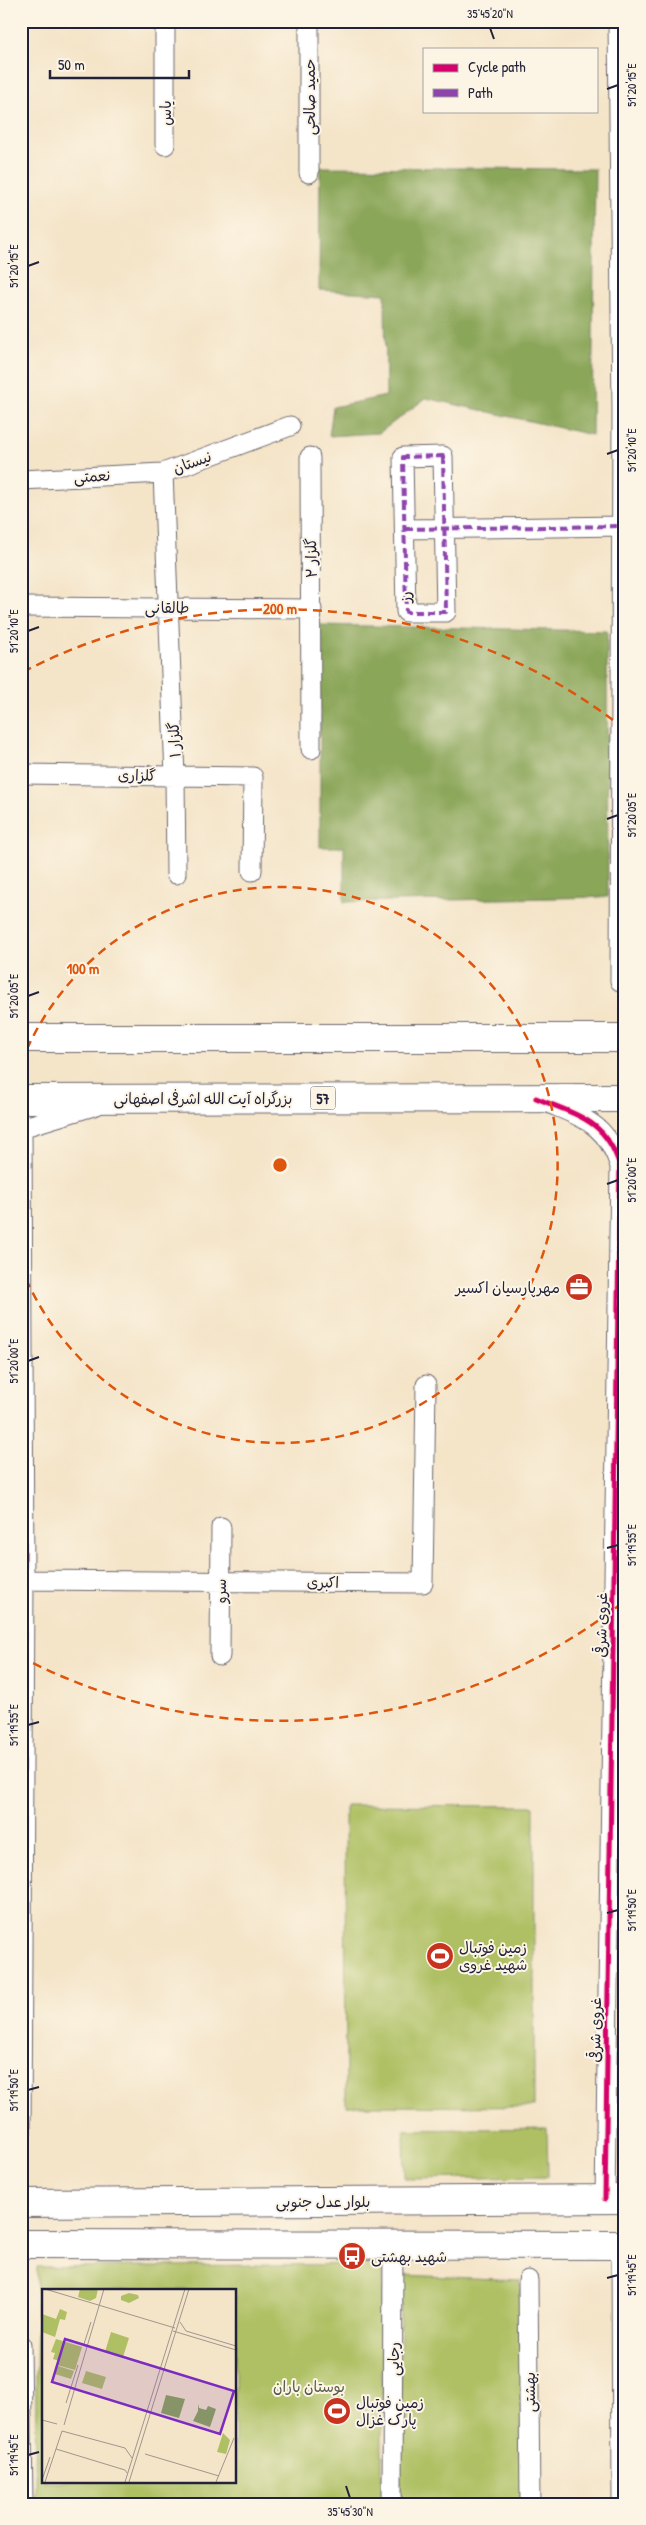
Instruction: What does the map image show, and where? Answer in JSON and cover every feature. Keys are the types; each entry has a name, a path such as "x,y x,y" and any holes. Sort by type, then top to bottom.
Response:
{"main road":[{"path":"21,1038 625,1038"},
{"name":"بزرگراه آیت الله اشرفی اصفهانی","path":"21,1099 625,1098"},
{"name":"بلوار عدل جنوبی","path":"21,2203 615,2199"},
{"path":"21,2244 623,2245"}],"street":[{"name":"یاس","path":"165,21 165,145"},
{"name":"حمید صالحی","path":"309,21 309,173"},
{"path":"618,21 623,412 620,981"},
{"name":"نیستان","path":"167,607 163,472 290,426"},
{"name":"رز","path":"443,456 444,528 446,612 406,612 404,457 443,456"},
{"name":"گلزار ۲","path":"310,457 311,749"},
{"name":"نعمتی","path":"21,480 163,472"},
{"path":"405,529 622,526"},
{"name":"طالقانی","path":"21,607 312,609"},
{"name":"گلزار ۱","path":"167,607 176,776 176,874"},
{"name":"گلزاری","path":"21,774 254,777 252,871"},
{"name":"غروی شرقی","path":"536,1098 577,1115 600,1129 612,1143 620,1166 615,2199"},
{"path":"21,2133 24,1580 22,1128 118,1099"},
{"name":"اکبری","path":"24,1580 423,1583 426,1384"},
{"name":"سرو","path":"220,1656 221,1527"},
{"name":"رجایی","path":"392,2504 393,2244"},
{"path":"622,2504 623,2245"},
{"name":"بهشتی","path":"528,2280 530,2504"},
{"path":"21,2345 23,2504"}],"green space":[{"path":"320,167 595,169 592,435 426,398 379,433 329,436 333,407 386,396 385,294 319,290"},
{"path":"320,625 607,631 608,897 344,902 344,847 320,847"},
{"name":"زمین فوتبال شهید غروی","path":"345,1805 534,1806 534,2107 346,2106"},
{"path":"547,2128 548,2177 405,2179 404,2130"},
{"name":"بوستان باران","path":"382,2264 382,2504 35,2504 37,2267"},
{"path":"401,2275 520,2280 523,2504 400,2504"}],"marked path":[{"path":"443,456 446,612 406,612 403,457 443,456"},
{"path":"405,529 622,526"}],"cycle path":[{"path":"536,1098 577,1115 598,1129 614,1150 620,1166 605,2199"},
{"path":"21,2133 24,1580 22,1128"}],"place":[{"name":"مهرپارسیان اکسیر","path":"579,1287"},
{"name":"زمین فوتبال شهید غروی","path":"440,1956"},
{"name":"شهید بهشتی","path":"352,2256"},
{"name":"زمین فوتبال پارک غزال","path":"337,2411"}]}
